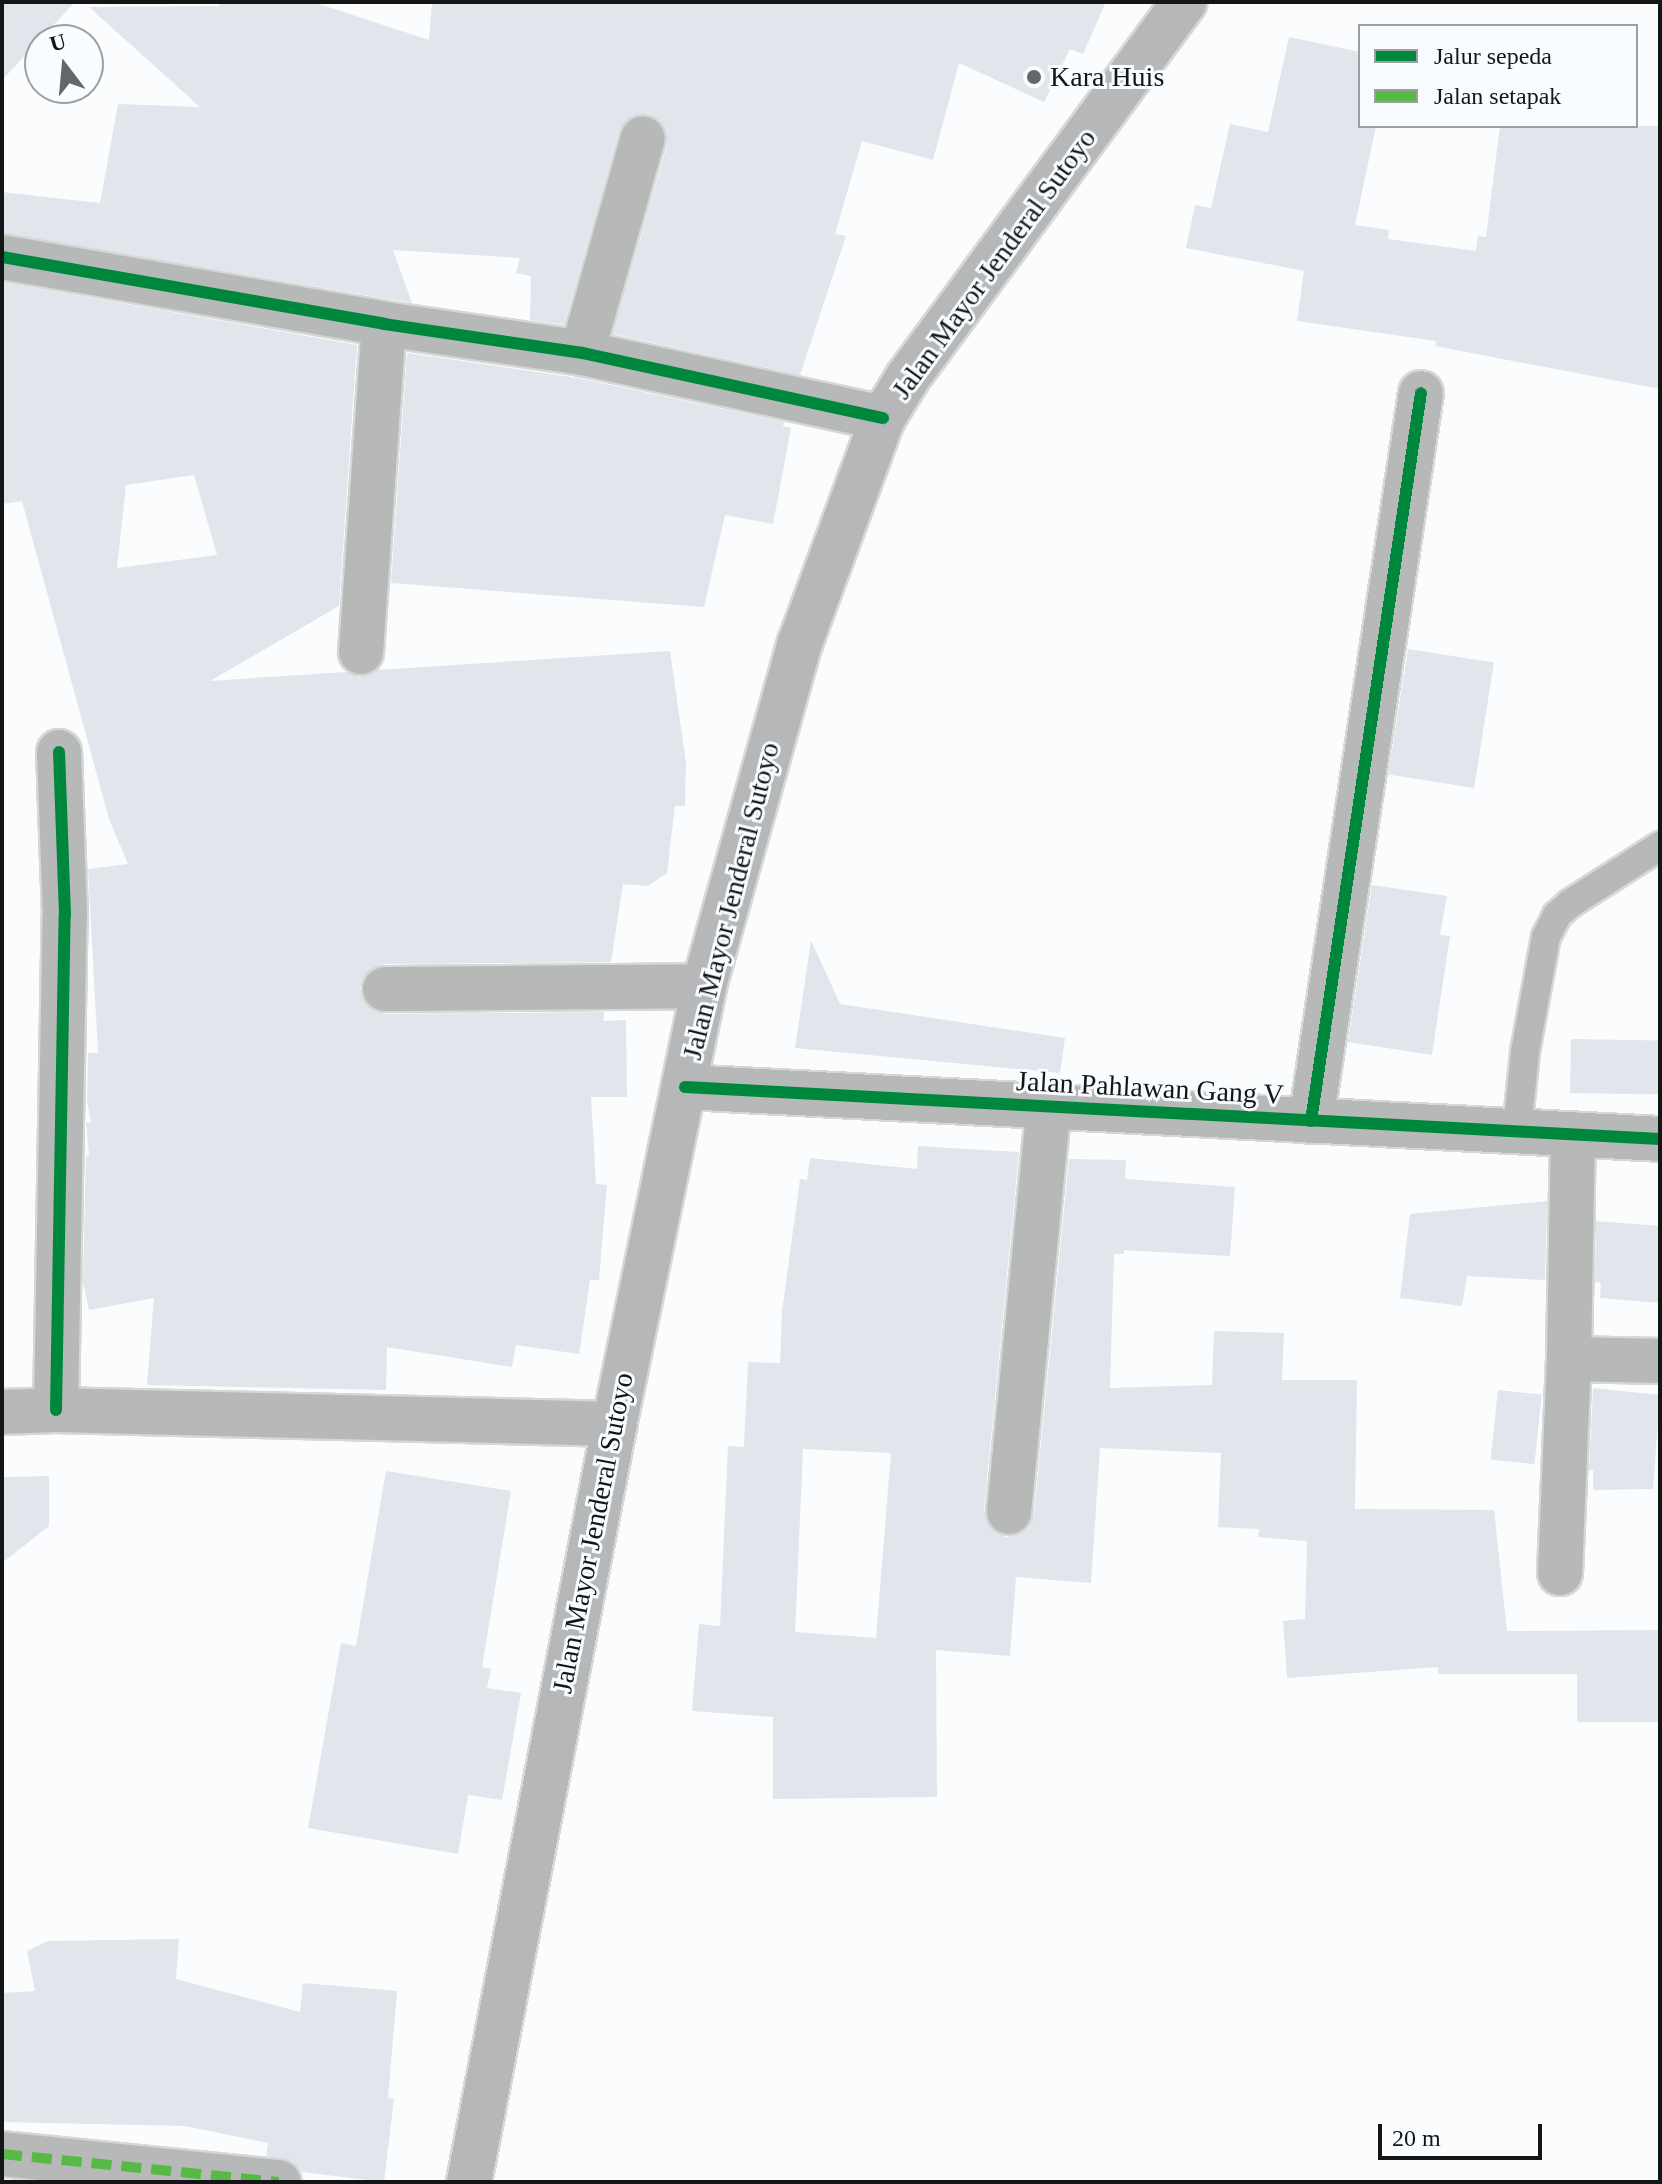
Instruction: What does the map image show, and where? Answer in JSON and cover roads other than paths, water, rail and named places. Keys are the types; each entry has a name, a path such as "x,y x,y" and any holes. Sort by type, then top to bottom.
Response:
{"main road":[{"name":"Jalan Mayor Jenderal Sutoyo","path":"469,2182 615,1424 704,986 800,643 883,418 908,377 1184,2"}],"street":[{"path":"582,353 643,138"},
{"path":"2,257 384,324 582,353 883,418"},
{"path":"361,652 384,324"},
{"path":"1311,1121 1421,393"},
{"path":"56,1410 65,915 59,752"},
{"path":"385,989 704,986"},
{"name":"Jalan Pahlawan Gang V","path":"685,1087 1660,1139"},
{"path":"1009,1512 1049,1107"},
{"path":"1560,1573 1569,1359 1573,1135"},
{"path":"1569,1359 1660,1361"},
{"path":"2,1412 56,1410 615,1424"},
{"path":"2,2154 279,2182"}],"lane":[{"path":"1517,1130 1525,1052 1546,937 1557,915 1660,846"}],"place":[{"name":"Kara Huis","path":"1034,77"}]}
